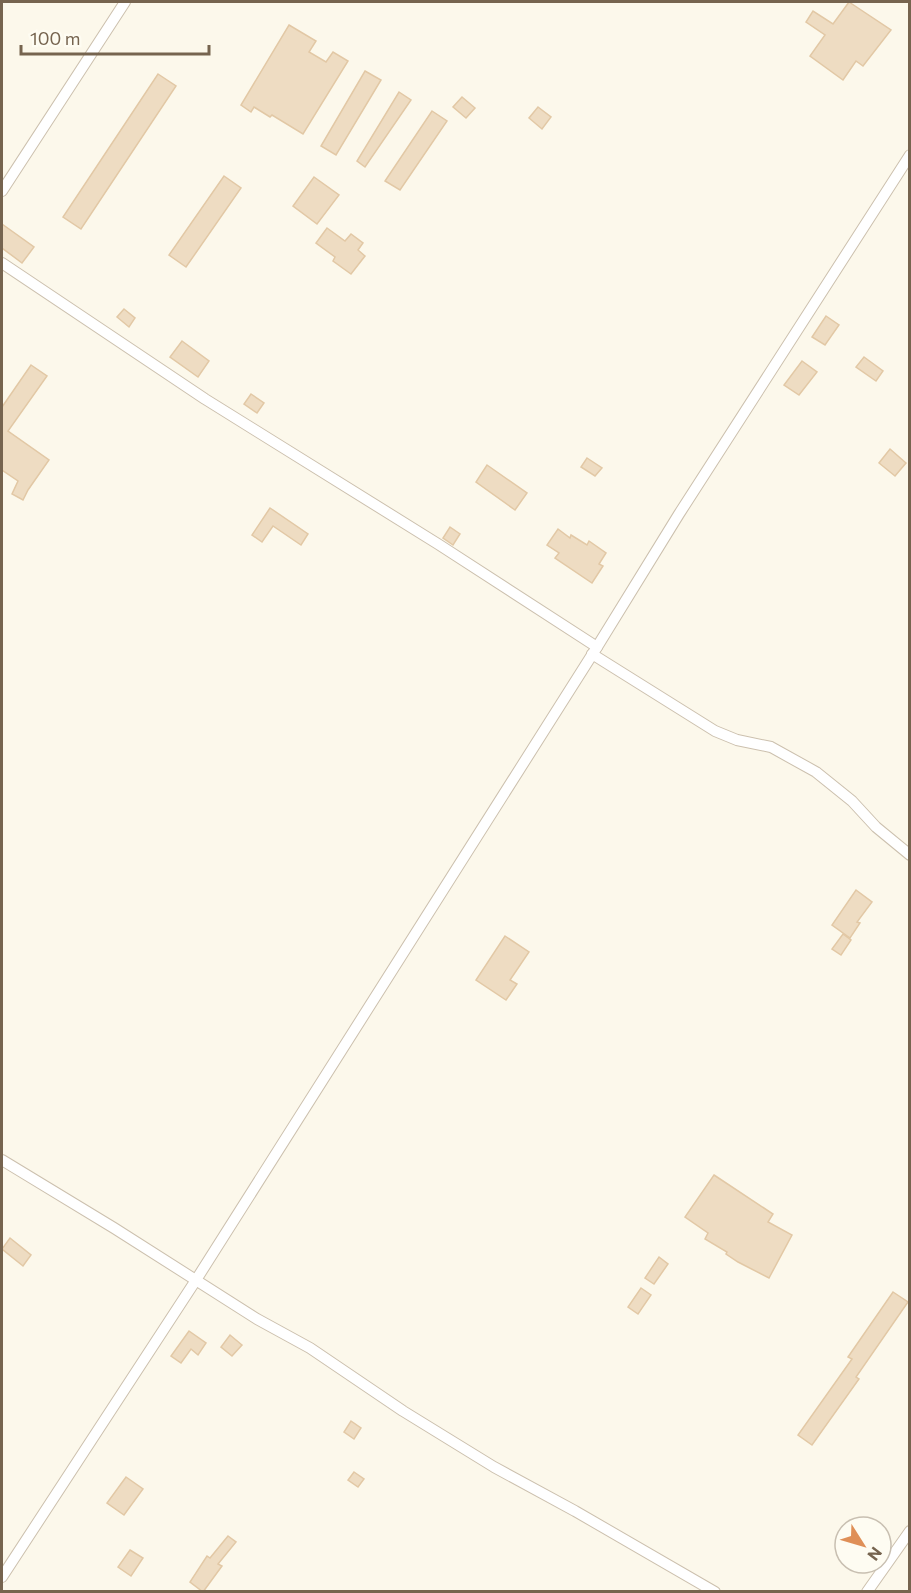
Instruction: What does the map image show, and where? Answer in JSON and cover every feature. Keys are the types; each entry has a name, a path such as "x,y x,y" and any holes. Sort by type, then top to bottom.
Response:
{"street":[{"path":"2,191 125,2"},
{"path":"2,1577 196,1280 679,514 909,155"},
{"path":"2,263 205,399 438,544 715,731 737,740 771,747 816,772 852,801 876,827 909,855"},
{"path":"2,1160 257,1319 310,1348 403,1411 494,1467 716,1592"},
{"path":"867,1592 909,1531"}],"building":[{"path":"849,2 891,30 863,66 856,61 843,80 810,56 825,35 806,22 813,11 833,24"},
{"path":"289,25 316,41 309,52 326,62 333,52 348,61 303,134 272,115 270,117 254,107 251,112 241,105"},
{"path":"365,71 381,80 336,155 321,146"},
{"path":"158,74 176,86 81,229 63,217"},
{"path":"399,92 411,100 365,167 357,161"},
{"path":"462,97 475,108 466,118 453,107"},
{"path":"538,107 551,117 542,129 529,118"},
{"path":"432,111 447,121 400,190 385,181"},
{"path":"224,176 241,188 186,267 169,255"},
{"path":"314,177 339,195 317,224 293,206"},
{"path":"2,224 34,247 22,263 2,248"},
{"path":"327,228 345,241 351,234 363,243 358,250 365,256 351,274 333,261 335,257 316,243"},
{"path":"124,309 135,318 129,327 117,317"},
{"path":"826,316 839,325 825,345 812,337"},
{"path":"182,341 209,361 198,377 170,357"},
{"path":"864,357 883,371 876,381 856,367"},
{"path":"802,361 817,372 799,395 784,385"},
{"path":"31,365 47,376 8,431 49,460 23,500 12,494 18,481 2,470 2,407"},
{"path":"251,394 264,403 257,413 244,404"},
{"path":"890,449 906,463 895,476 879,463"},
{"path":"587,458 602,468 595,476 581,467"},
{"path":"487,465 527,493 515,510 476,482"},
{"path":"270,508 308,534 301,545 273,526 262,542 252,535"},
{"path":"450,527 460,534 453,545 443,538"},
{"path":"558,529 570,538 571,535 587,545 589,541 606,553 599,564 603,566 592,583 555,558 559,553 547,545"},
{"path":"856,890 872,902 857,922 860,923 850,938 832,925"},
{"path":"843,934 851,940 841,955 832,949"},
{"path":"505,936 529,952 510,980 517,984 506,1000 476,980"},
{"path":"714,1175 773,1214 768,1222 792,1235 769,1278 738,1262 726,1254 727,1252 705,1239 708,1233 685,1217"},
{"path":"10,1238 31,1255 23,1266 2,1249"},
{"path":"659,1257 668,1264 654,1284 645,1278"},
{"path":"641,1288 651,1295 638,1314 628,1307"},
{"path":"893,1292 908,1302 856,1377 859,1379 812,1445 798,1435 852,1359 848,1357"},
{"path":"189,1331 206,1343 198,1355 191,1349 181,1363 171,1356"},
{"path":"230,1335 242,1345 232,1356 221,1347"},
{"path":"351,1421 361,1428 354,1439 344,1432"},
{"path":"354,1472 364,1479 358,1487 348,1480"},
{"path":"126,1477 143,1489 124,1515 107,1503"},
{"path":"228,1536 236,1542 218,1564 222,1566 203,1592 190,1582 207,1556 210,1558"},
{"path":"130,1550 143,1558 131,1576 118,1567"}]}
